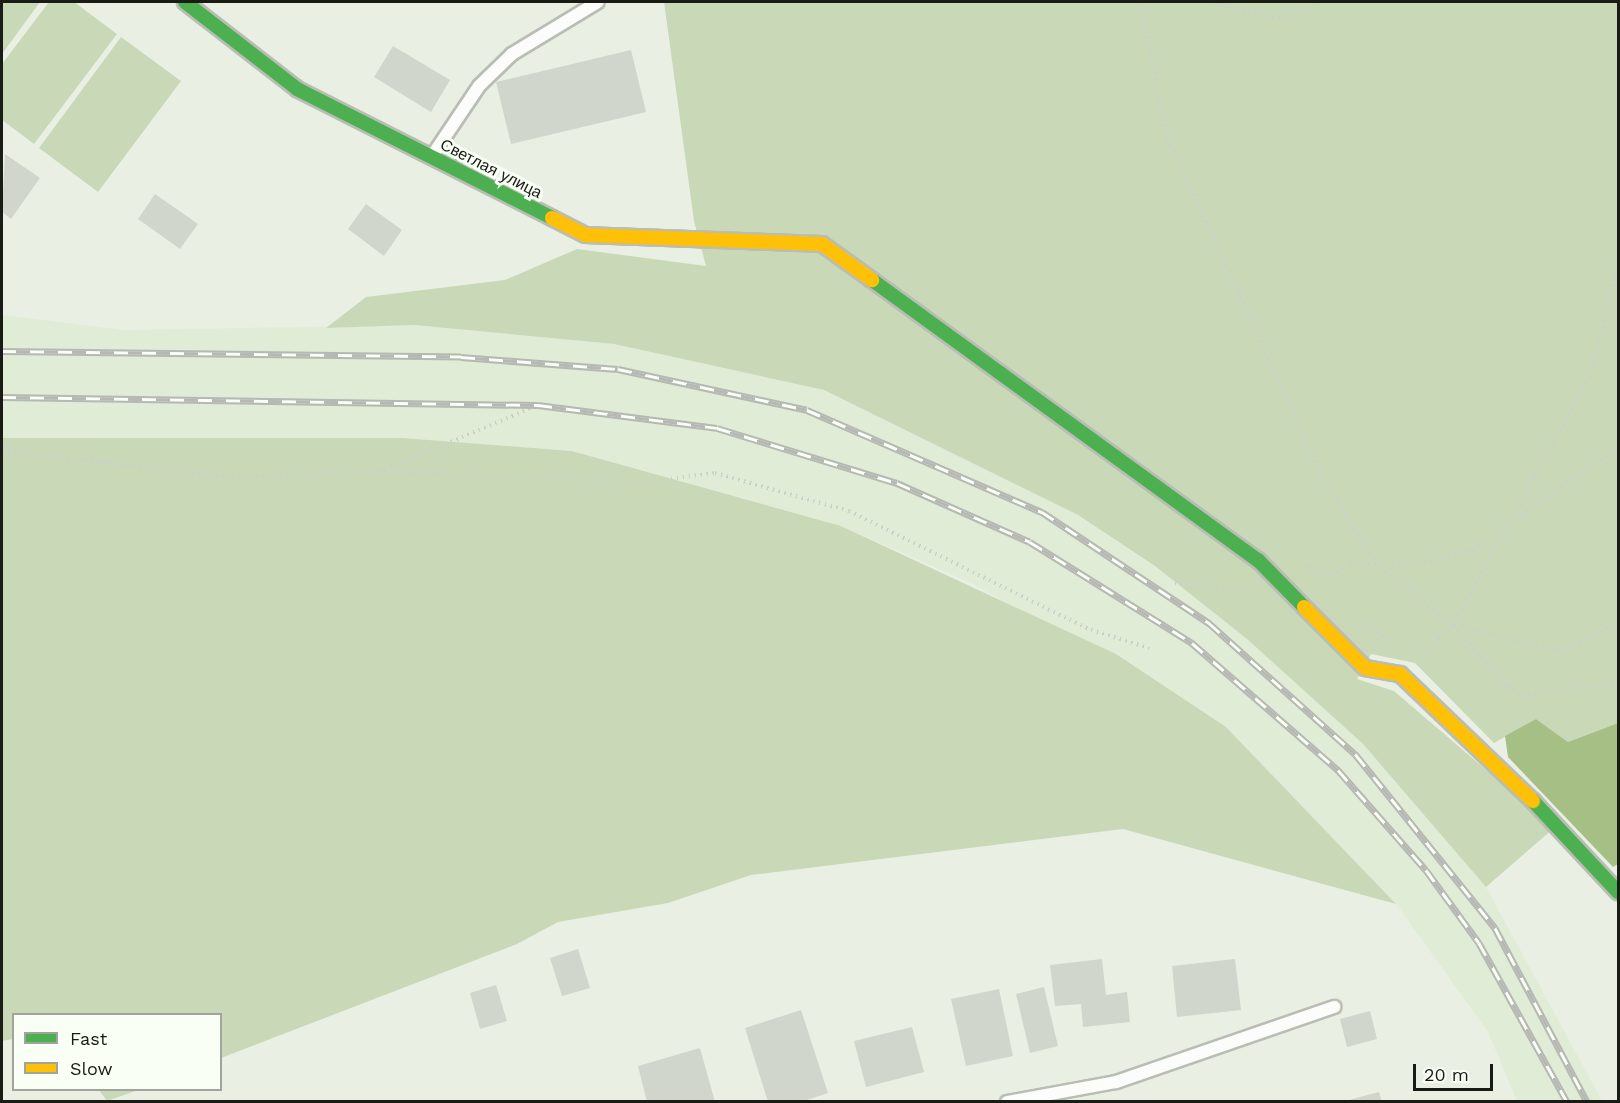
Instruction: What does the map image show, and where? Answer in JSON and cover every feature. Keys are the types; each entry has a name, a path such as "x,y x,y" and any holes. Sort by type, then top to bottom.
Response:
{"street":[{"name":"Светлая улица","path":"185,2 297,89 585,235 822,244 1258,560"},
{"path":"1258,560 1365,668 1400,674 1561,827 1618,892"}],"lane":[{"path":"431,157 479,86 512,54 598,2"},
{"path":"1007,1101 1116,1082 1334,1007"}],"path":[{"path":"1140,2 1168,139 1320,471 1376,564 1453,626 1507,687 1522,695 1618,683"},
{"path":"1208,2 1281,19 1320,2"},
{"path":"1400,674 1453,626 1591,374 1618,262"},
{"path":"379,472 538,405"},
{"path":"1293,559 1332,575 1350,564 1419,565 1462,552 1509,525 1618,448"},
{"path":"2,450 226,477 379,472 646,482 715,473 849,511 1091,630 1149,648"},
{"path":"1175,583 1246,591 1258,560"},
{"path":"1300,569 1309,577"},
{"path":"1353,612 1397,648"},
{"path":"1453,626 1563,651 1618,622"}],"shaded area":[{"path":"2,2 40,2 2,54"},
{"path":"49,2 74,2 117,34 34,144 2,120 2,64"},
{"path":"664,2 1618,2 1618,723 1568,742 1536,719 1494,743 1415,663 1371,654 1357,679 1394,691 1554,828 1486,887 1363,744 1247,639 1155,566 1078,515 824,390 614,344 414,325 326,328 366,297 505,280 577,249 706,266 694,221"},
{"path":"121,37 181,81 98,192 39,148"},
{"path":"2,315 124,330 414,325 614,344 824,390 1078,515 1155,566 1247,639 1363,744 1486,887 1602,1101 1517,1101 1488,1032 1396,904 1226,727 971,583 841,526 572,451 403,438 2,438"},
{"path":"2,438 403,438 572,451 841,526 1116,654 1226,727 1396,904 1123,829 751,875 668,903 558,922 517,944 222,1058 222,1013 12,1013 12,1039 2,1041"},
{"path":"1536,719 1568,742 1618,723 1618,864 1613,867 1508,757 1505,736"},
{"path":"100,1091 135,1091 107,1101"}],"building":[{"path":"393,46 450,80 431,112 374,77"},
{"path":"631,50 646,112 511,144 496,82"},
{"path":"5,154 40,178 11,219 2,212"},
{"path":"155,194 198,224 180,249 138,219"},
{"path":"366,204 402,230 384,256 348,229"},
{"path":"578,949 590,988 562,996 550,958"},
{"path":"1102,959 1106,995 1127,992 1130,1022 1083,1027 1081,1004 1055,1006 1050,965"},
{"path":"1235,959 1241,1010 1177,1017 1172,966"},
{"path":"496,985 507,1021 480,1029 470,993"},
{"path":"1044,987 1058,1046 1030,1053 1016,994"},
{"path":"999,989 1013,1056 966,1066 951,999"},
{"path":"801,1010 828,1093 801,1102 768,1102 745,1028"},
{"path":"1370,1011 1377,1039 1347,1047 1340,1019"},
{"path":"912,1027 924,1072 866,1087 854,1041"},
{"path":"700,1048 715,1102 647,1102 638,1066"},
{"path":"1379,1092 1382,1102 1345,1101"}],"railway":[{"path":"2,351 461,357 618,369 807,410 1042,512 1209,623 1356,755 1495,928 1587,1102"},
{"path":"2,397 538,405 717,428 897,483 1030,542 1192,643 1338,770 1426,870 1479,943 1567,1102"}],"traffic: fast":[{"path":"185,2 297,89 552,218"},
{"path":"872,280 1258,560 1304,607"},
{"path":"1533,801 1618,892"}],"traffic: slow":[{"path":"552,218 585,235 822,244 872,280"},
{"path":"1304,607 1365,668 1400,674 1533,801"}]}
